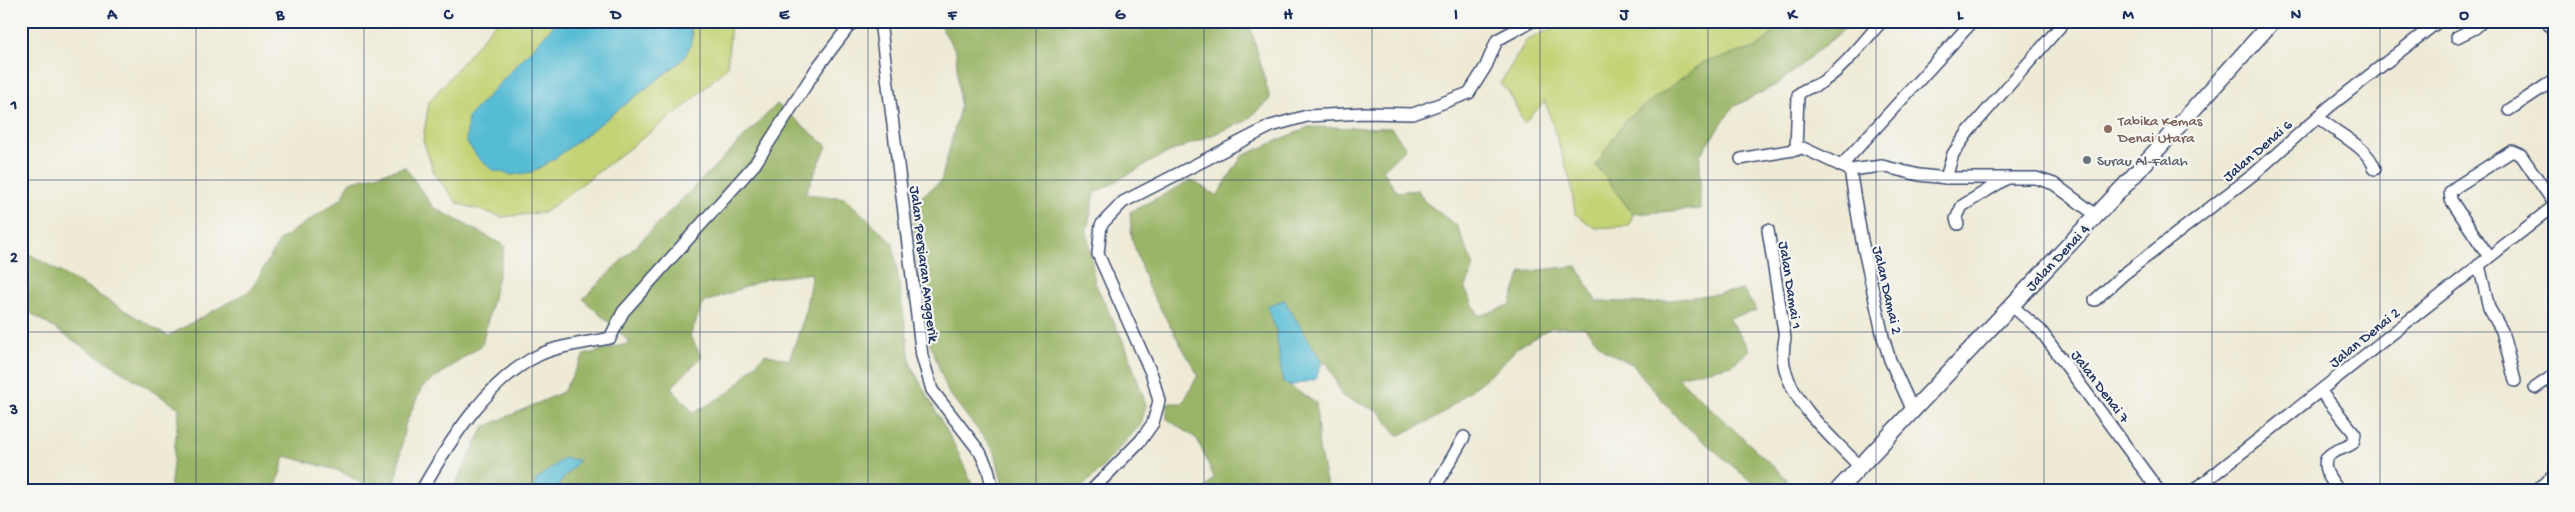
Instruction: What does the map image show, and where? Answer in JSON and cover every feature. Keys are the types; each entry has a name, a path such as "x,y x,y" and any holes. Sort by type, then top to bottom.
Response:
{"street":[{"path":"424,491 424,486 451,440 485,399 512,372 540,355 610,338 623,312 755,164 817,68 853,21"},
{"name":"Jalan Persiaran Anggerik","path":"880,21 922,356 932,390 980,452 988,469 993,491"},
{"path":"1091,491 1142,440 1153,423 1159,402 1152,375 1098,254 1101,225 1123,202 1271,126 1307,116 1365,113 1413,114 1469,93 1486,66 1497,40 1532,21"},
{"path":"1796,150 1798,95 1805,89 1822,83 1845,62 1882,21"},
{"path":"1846,168 1917,82 1973,21"},
{"path":"1946,178 1949,163 1955,151 1979,120 2065,21"},
{"name":"Jalan Denai 6","path":"2094,300 2124,274 2254,174 2318,117 2439,21"},
{"path":"2457,37 2475,28 2483,21"},
{"path":"2546,21 2554,32"},
{"name":"Jalan Denai 4","path":"1838,491 2127,184 2270,22"},
{"path":"2509,110 2554,80"},
{"path":"2318,117 2337,133 2364,150 2375,169"},
{"path":"1741,159 1770,153 1787,153 1810,149 1846,168 1882,166 1919,175 1946,178 2036,178 2054,184 2096,215"},
{"path":"2489,257 2450,200 2450,192 2456,187 2512,151 2521,156 2554,204"},
{"name":"Jalan Damai 2","path":"1846,168 1883,337 1890,360 1913,411"},
{"path":"1958,224 1956,219 1962,206 2008,177"},
{"name":"Jalan Denai 2","path":"2192,491 2321,392 2554,204"},
{"name":"Jalan Damai 1","path":"1768,230 1785,338 1783,353 1785,369 1804,406 1860,467"},
{"path":"2479,265 2489,308 2502,331 2515,381"},
{"name":"Jalan Denai 7","path":"2012,306 2040,330 2159,491"},
{"path":"2535,388 2554,375"},
{"path":"2321,392 2355,434 2353,443 2331,454 2325,462 2326,473 2339,491"},
{"path":"1433,491 1464,436"},
{"path":"2538,491 2554,478"}],"green space":[{"path":"497,21 558,21 516,68 532,172 557,157 680,62 693,35 688,21 729,21 731,24 727,67 689,103 545,212 503,217 457,203 434,173 423,140 429,102"},
{"path":"937,21 1249,21 1270,99 1246,121 1163,155 1095,193 1087,230 1095,283 1126,347 1146,405 1141,424 1099,471 1078,491 1004,491 995,452 948,392 926,332 911,205 941,181 960,108 956,51"},
{"path":"1567,21 1786,21 1756,49 1704,62 1596,165 1633,214 1629,226 1595,228 1575,214 1571,183 1545,101 1524,123 1509,92 1500,84 1526,41"},
{"path":"1786,21 1854,21 1778,84 1733,107 1700,155 1700,209 1633,214 1596,165 1626,119 1704,62 1756,48"},
{"path":"777,104 827,146 805,194 845,198 893,243 911,366 955,446 975,491 560,491 559,484 578,461 564,458 536,480 534,491 452,491 484,427 563,392 584,355 631,343 583,299","holes":["812,273 804,318 789,360 765,354 731,391 694,413 671,388 702,357 690,336 703,303 766,279"]},
{"path":"1309,127 1391,128 1406,148 1383,170 1397,192 1418,190 1424,201 1457,226 1474,266 1465,289 1479,316 1510,305 1521,272 1577,266 1596,301 1650,303 1743,290 1757,311 1728,318 1750,350 1732,365 1677,377 1787,479 1783,491 1762,491 1680,421 1632,364 1604,350 1584,327 1551,328 1517,348 1497,369 1439,416 1398,436 1380,412 1342,396 1328,364 1322,362 1284,300 1267,306 1276,330 1283,382 1316,403 1319,449 1328,491 1204,491 1214,477 1197,439 1167,419 1167,403 1183,403 1198,375 1148,287 1132,239 1130,212 1192,180 1217,196 1242,156"},
{"path":"405,167 433,207 505,246 482,345 422,387 405,425 394,491 377,491 337,470 285,456 275,491 170,491 179,408 21,307 21,249 168,336 251,290 280,240 342,198 350,182"}],"water":[{"path":"558,21 688,21 691,43 680,62 557,157 532,172 512,175 493,170 479,159 466,141 468,117"},
{"path":"1284,300 1322,362 1316,379 1290,386 1283,382 1276,330 1267,306"},
{"path":"564,458 579,460 559,484 560,491 534,491 536,480"}],"place":[{"name":"Tabika Kemas Denai Utara","path":"2108,129"},
{"name":"Surau Al-Falah","path":"2087,160"}]}
